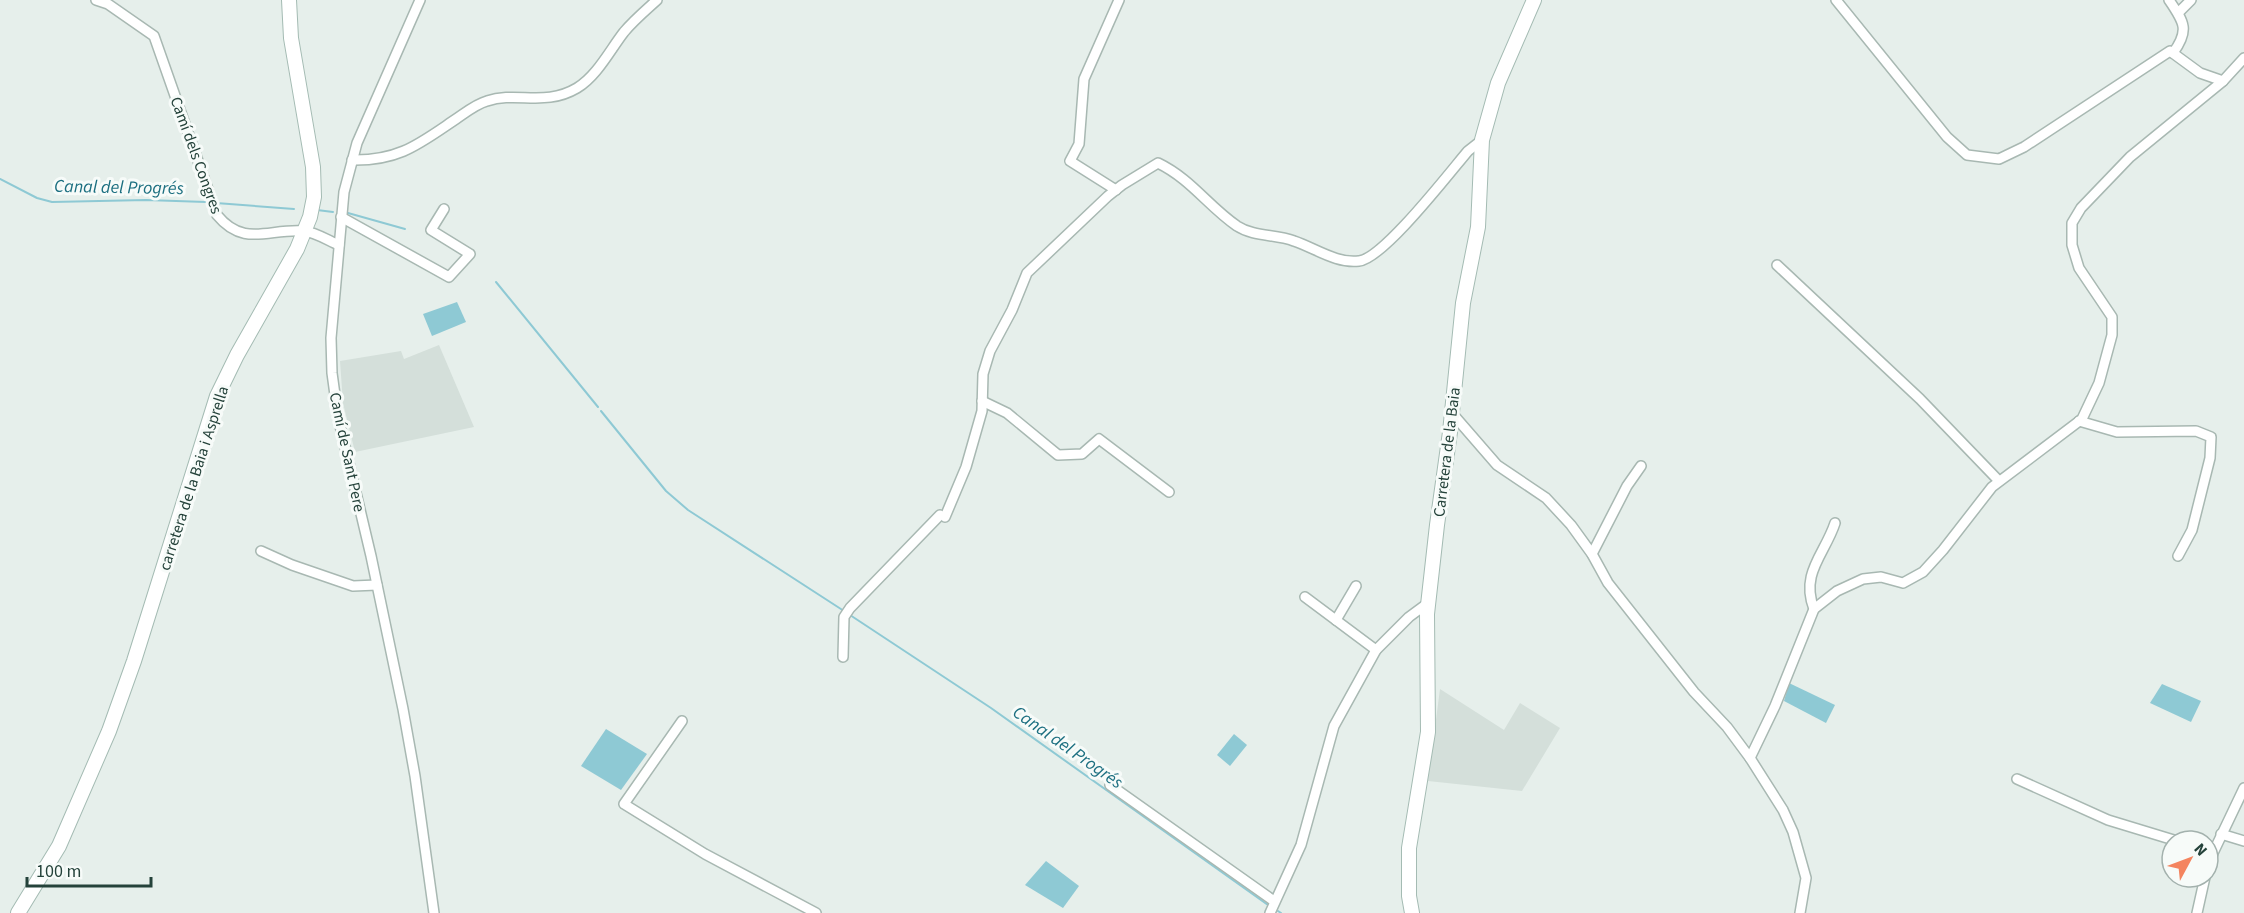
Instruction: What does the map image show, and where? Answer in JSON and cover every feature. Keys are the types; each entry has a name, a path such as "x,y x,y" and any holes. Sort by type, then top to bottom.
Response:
{"main road":[{"name":"carretera de la Baia i Asprella","path":"18,913 59,846 110,731 217,396 306,231 314,197 313,167 291,38 289,0"},
{"name":"Carretera de la Baia","path":"1412,913 1409,896 1409,848 1428,732 1426,648 1428,603 1463,303 1478,227 1482,140 1498,83 1534,0"}],"street":[{"name":"Camí dels Congres","path":"96,0 108,4 154,36 217,215 227,228 240,233 254,234 306,231 339,245"},
{"name":"Camí de Sant Pere","path":"420,0 381,84 352,160 344,192 331,338 332,373 338,417 377,585 415,776 434,913"},
{"path":"352,160 371,160 412,149 486,101 503,97 539,99 577,88 590,77 626,30 657,0"},
{"path":"1116,190 1070,161 1079,144 1083,79 1119,0"},
{"path":"1836,0 1947,137 1967,155 1999,159 2024,147 2170,51 2200,73 2223,81"},
{"path":"2169,0 2183,21 2183,39 2173,54"},
{"path":"2178,13 2190,0"},
{"path":"1750,758 1775,706 1814,609 1837,591 1863,579 1881,577 1903,583 1923,572 1992,487 2082,419 2099,383 2112,335 2112,317 2079,268 2072,245 2073,223 2081,207 2130,157 2223,81 2244,58"},
{"path":"843,657 844,617 850,608 942,516 966,467 982,411 983,374 990,351 1012,310 1028,273 1116,190 1158,163 1177,172 1237,226 1256,234 1292,240 1342,261 1362,261 1384,246 1467,151 1482,140"},
{"path":"341,218 449,277 470,254 430,230 444,209"},
{"path":"1777,265 1920,399 1999,481"},
{"path":"982,401 1007,413 1058,455 1082,454 1100,439 1169,492"},
{"path":"1451,412 1497,465 1546,498 1571,525 1592,554 1608,583 1694,692 1727,728 1750,758 1783,810 1792,832 1806,878 1800,913"},
{"path":"2079,421 2116,432 2196,431 2211,437 2208,467 2192,530 2178,556"},
{"path":"1592,554 1627,486 1641,466"},
{"path":"1814,609 1809,596 1815,561 1832,533 1835,523"},
{"path":"261,551 292,565 352,586 377,585"},
{"path":"1336,620 1356,586"},
{"path":"1305,597 1376,650"},
{"path":"1270,913 1301,845 1334,726 1376,650 1409,617 1428,603"},
{"path":"682,721 624,804 705,854 816,913"},
{"path":"2018,779 2108,820 2160,836"},
{"path":"1110,785 1274,901"},
{"path":"2244,788 2221,834 2244,841"},
{"path":"2197,913 2202,889"}],"shaded area":[{"path":"439,345 474,427 355,452 343,403 340,361 401,351 404,359"},
{"path":"1440,689 1504,730 1520,703 1560,728 1522,791 1428,781"}],"water":[{"path":"457,302 466,322 432,336 423,314"},
{"path":"1789,683 1835,705 1826,723 1784,701"},
{"path":"2162,684 2201,701 2191,722 2150,703"},
{"path":"606,729 647,754 621,790 581,766"},
{"path":"1234,734 1247,745 1230,766 1217,755"},
{"path":"1046,861 1079,886 1063,908 1025,885"}],"waterway":[{"name":"Canal del Progrés","path":"0,179 37,198 52,202 146,200 206,202"},
{"name":"Canal del Progrés","path":"216,203 294,209"},
{"name":"Canal del Progrés","path":"317,210 333,212"},
{"name":"Canal del Progrés","path":"348,213 405,229"},
{"name":"Canal del Progrés","path":"496,282 598,407"},
{"name":"Canal del Progrés","path":"601,411 666,491 688,510 844,611"},
{"name":"Canal del Progrés","path":"850,615 991,708 1268,905"}]}
